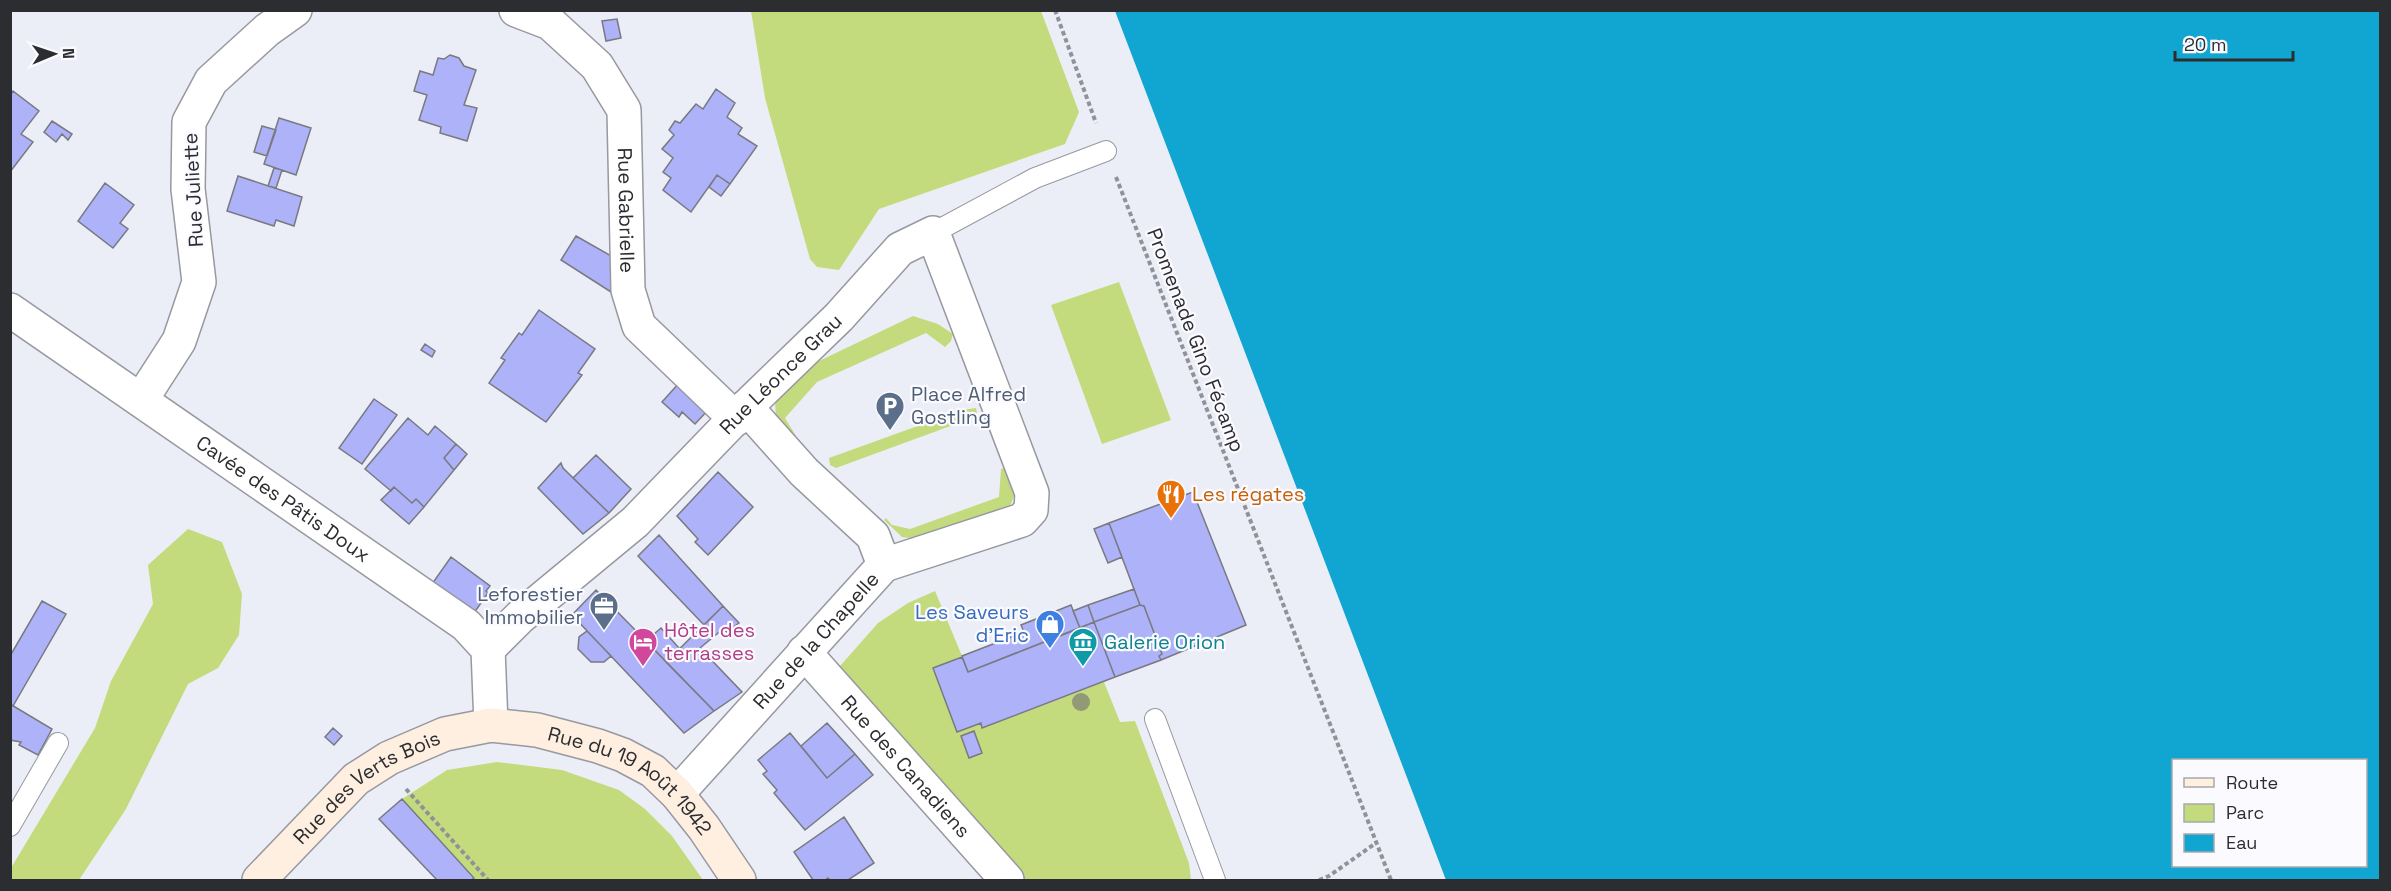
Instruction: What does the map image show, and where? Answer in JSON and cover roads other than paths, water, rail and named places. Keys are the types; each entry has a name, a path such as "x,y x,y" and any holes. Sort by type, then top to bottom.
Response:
{"main road":[{"name":"Rue du 19 Août 1942","path":"491,725 537,730 623,755 653,771 676,794 704,828 739,880"},
{"name":"Rue des Verts Bois","path":"259,880 356,779 389,758 445,734 491,725"}],"street":[{"name":"Rue Juliette","path":"141,400 178,341 199,282 188,189 189,122 211,81 267,30 295,10"},
{"name":"Rue Gabrielle","path":"516,10 550,23 597,66 624,111 628,290 639,326 741,413"},
{"name":"Rue Léonce Grau","path":"488,649 520,617 635,522 839,317 900,249 933,233"},
{"path":"884,565 1022,520 1031,510 1032,493 933,233"},
{"name":"Cavée des Pâtis Doux","path":"10,310 466,625 488,649"},
{"name":"Rue de la Chapelle","path":"676,794 884,565 873,536 741,413"},
{"path":"488,649 491,725"},
{"name":"Rue des Canadiens","path":"804,652 1007,880"}],"lane":[{"name":"Rue Léonce Grau","path":"933,233 1035,178 1106,151"},
{"path":"1155,719 1215,880"},
{"path":"10,826 58,743"}],"water":[{"path":"1115,11 2380,11 2380,880 1446,880"}],"place":[{"name":"Place Alfred Gostling","path":"890,432"},
{"name":"Les régates","path":"1171,520"},
{"name":"Leforestier Immobilier","path":"604,632"},
{"name":"Les Saveurs d'Eric","path":"1050,650"},
{"name":"Hôtel des terrasses","path":"643,668"},
{"name":"Galerie Orion","path":"1083,668"}]}
